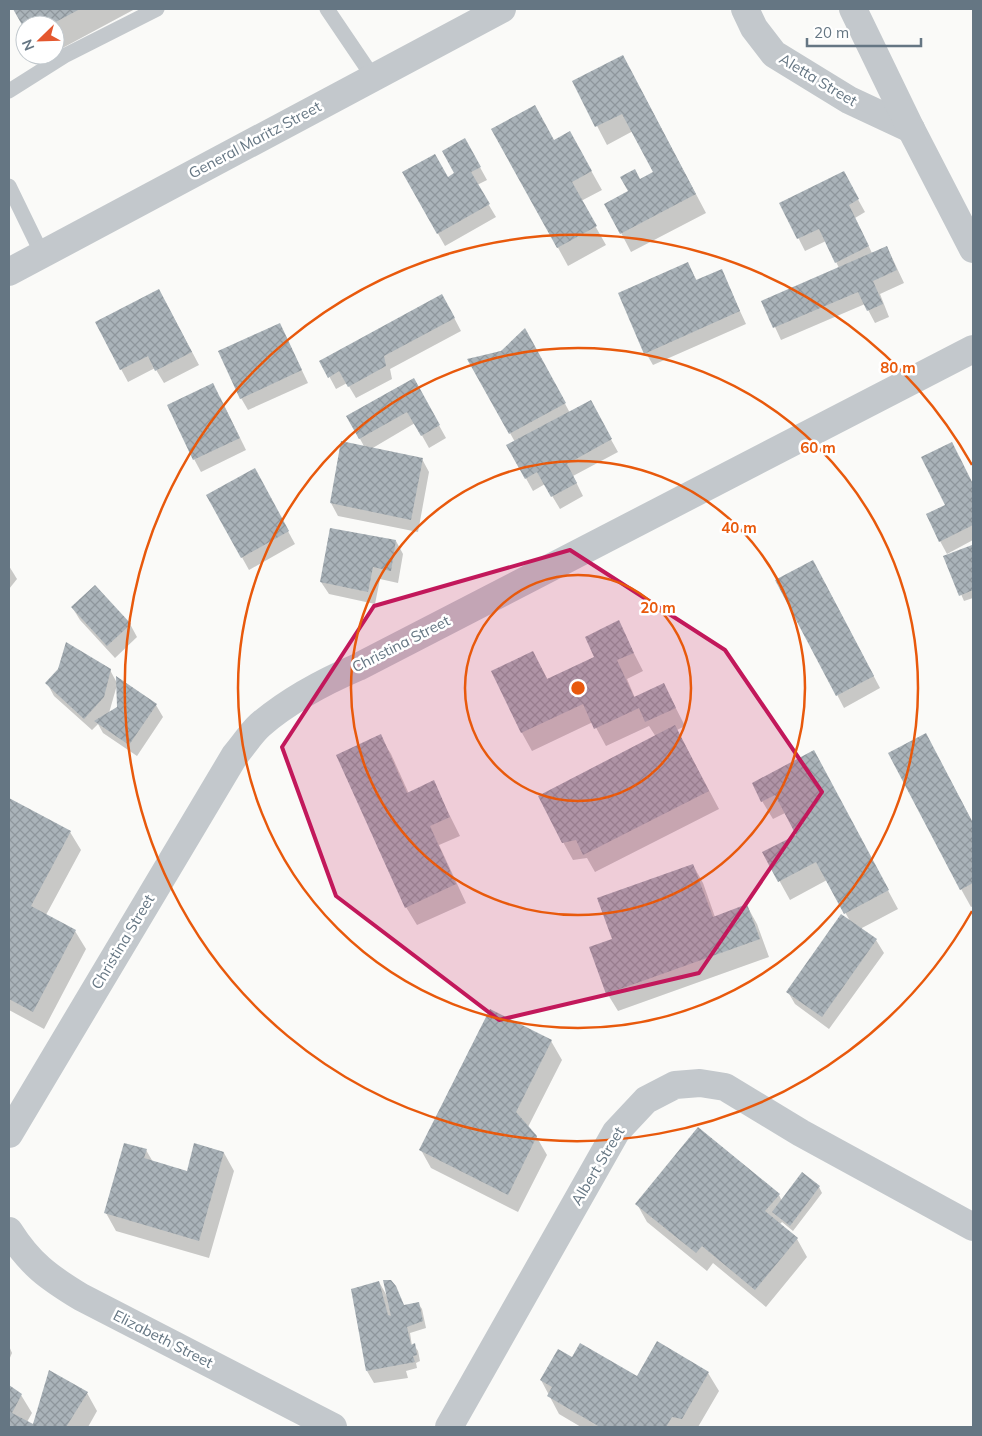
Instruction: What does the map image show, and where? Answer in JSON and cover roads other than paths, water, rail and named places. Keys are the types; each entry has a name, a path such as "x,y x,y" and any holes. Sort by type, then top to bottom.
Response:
{"street":[{"name":"General Maritz Street","path":"9,272 502,9"},
{"name":"Aletta Street","path":"745,9 754,28 774,54 849,100 911,129"},
{"path":"853,9 911,129 973,249"},
{"name":"Christina Street","path":"9,1134 235,755 259,726 292,701 321,683 358,667 973,349"},
{"name":"Albert Street","path":"449,1427 616,1132 646,1100 675,1086 700,1083 725,1087 801,1133 973,1227"},
{"name":"Elizabeth Street","path":"9,1231 31,1262 49,1278 81,1297 333,1427"}],"lane":[{"path":"9,91 66,55 157,9"},
{"path":"327,9 373,78"},
{"path":"9,186 42,254"}]}
